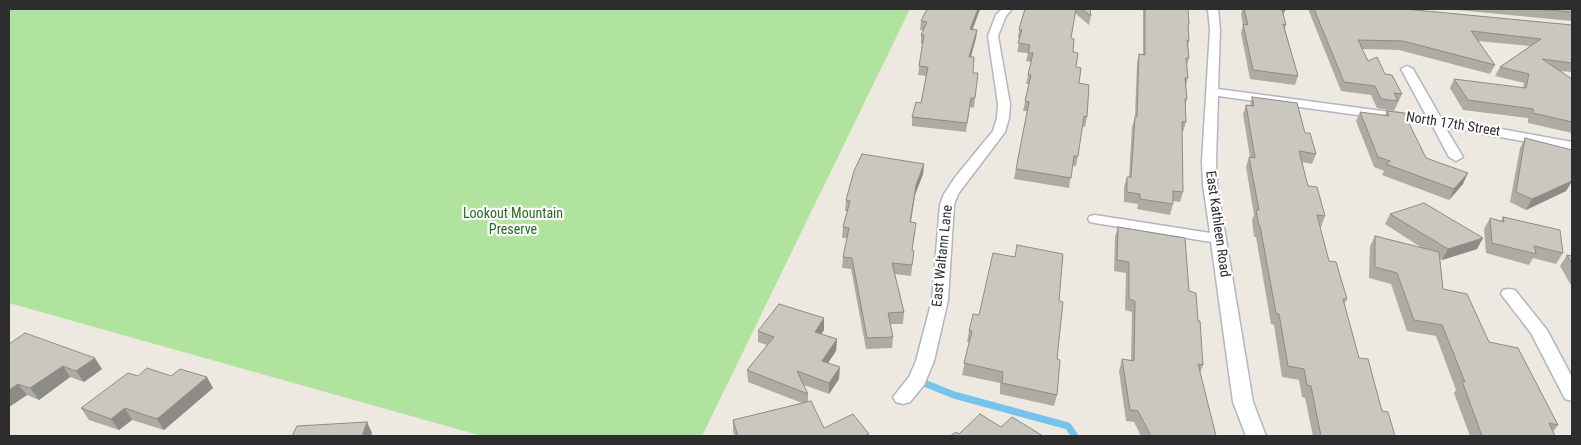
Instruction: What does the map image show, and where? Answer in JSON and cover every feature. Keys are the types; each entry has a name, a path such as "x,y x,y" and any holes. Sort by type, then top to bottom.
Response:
{"street":[{"name":"East Waltann Lane","path":"903,397 917,380 925,362 940,300 947,205 961,179 999,132 1003,118 1004,104 993,36 1001,14 1006,9"},
{"name":"East Kathleen Road","path":"1213,9 1215,24 1214,92 1209,161 1210,185 1243,402 1256,436"},
{"path":"1407,69 1456,157"},
{"name":"North 17th Street","path":"1214,92 1437,122 1572,146"},
{"path":"1096,218 1218,239"},
{"path":"1510,294 1538,330 1572,394"}],"green space":[{"name":"Lookout Mountain Preserve","path":"9,9 910,9 702,436 482,436 9,303"}],"building":[{"path":"927,9 978,9 970,29 977,30 969,57 974,57 973,73 978,73 975,98 971,98 967,123 912,117 916,102 921,103 928,67 919,66 924,35 921,35 927,22 921,21"},
{"path":"1025,9 1076,9 1071,38 1074,39 1073,52 1078,53 1076,67 1081,68 1079,83 1089,85 1087,117 1084,116 1078,156 1074,156 1071,178 1016,169 1029,102 1025,101 1031,75 1028,75 1033,53 1028,53 1030,45 1018,43 1022,30 1019,29"},
{"path":"1081,9 1090,9 1091,16"},
{"path":"1145,9 1188,9 1189,41 1187,40 1189,58 1186,58 1188,78 1185,78 1187,99 1185,99 1186,122 1182,122 1183,192 1173,191 1173,204 1140,199 1140,194 1127,192 1127,177 1131,177 1135,117 1137,117 1139,54 1145,55"},
{"path":"1244,9 1285,9 1285,11 1282,10 1286,25 1283,24 1298,76 1253,70 1243,24 1248,25"},
{"path":"1314,9 1405,9 1572,25 1572,63 1542,59 1572,79 1572,122 1533,113 1533,109 1468,100 1454,79 1526,88 1529,74 1500,67 1541,39 1471,31 1495,65 1403,41 1358,40 1368,61 1377,57 1385,74 1392,75 1402,94 1394,93 1398,101 1381,99 1375,86 1344,82"},
{"path":"1535,9 1572,9 1572,12"},
{"path":"1252,97 1297,103 1305,133 1310,133 1316,154 1299,151 1308,186 1317,187 1325,216 1317,215 1329,261 1336,262 1347,299 1343,299 1359,358 1368,359 1382,411 1388,412 1395,436 1321,436 1311,386 1307,385 1304,369 1288,366 1279,314 1276,313 1256,210 1259,210 1249,157 1255,158 1246,105 1254,106"},
{"path":"1387,111 1404,113 1426,158 1468,173 1454,189 1386,164 1390,161 1378,157 1360,112 1389,116"},
{"path":"1525,138 1572,150 1572,181 1532,199 1516,192"},
{"path":"862,154 924,164 916,185 910,222 916,223 912,265 892,263 904,312 888,313 893,337 867,338 852,258 843,257 849,228 843,227 850,201 846,200 854,171"},
{"path":"1424,203 1483,238 1448,249 1390,214"},
{"path":"1503,217 1560,230 1563,253 1534,246 1536,254 1492,243 1490,218 1504,222"},
{"path":"1118,227 1185,238 1189,291 1196,293 1198,321 1200,321 1203,365 1198,364 1216,436 1151,436 1138,411 1130,410 1122,359 1134,361 1135,301 1129,299 1129,262 1117,260"},
{"path":"1375,236 1439,252 1443,289 1467,294 1489,342 1518,348 1558,425 1549,423 1555,436 1482,436 1462,381 1465,382 1442,325 1414,320 1397,273 1375,267"},
{"path":"1017,245 1063,254 1059,301 1063,302 1057,359 1060,360 1057,395 1002,383 1003,372 964,363 972,331 969,331 973,314 979,315 993,253 1015,257"},
{"path":"1567,255 1572,256 1572,264"},
{"path":"779,304 824,318 815,332 837,339 822,361 840,367 829,383 797,371 808,394 747,370 774,337 758,331"},
{"path":"25,333 95,358 76,371 63,366 30,388 18,384 9,390 9,344"},
{"path":"147,368 171,376 180,369 207,377 157,419 125,408 111,419 81,408 128,373 138,376"},
{"path":"811,401 824,428 853,414 869,434 864,436 738,436 733,420"},
{"path":"980,414 1001,427 1012,417 1043,436 950,436 956,432 959,434"},
{"path":"367,422 362,436 292,436 297,426"}],"waterway":[{"path":"919,381 954,395 1068,426 1075,436"}]}
